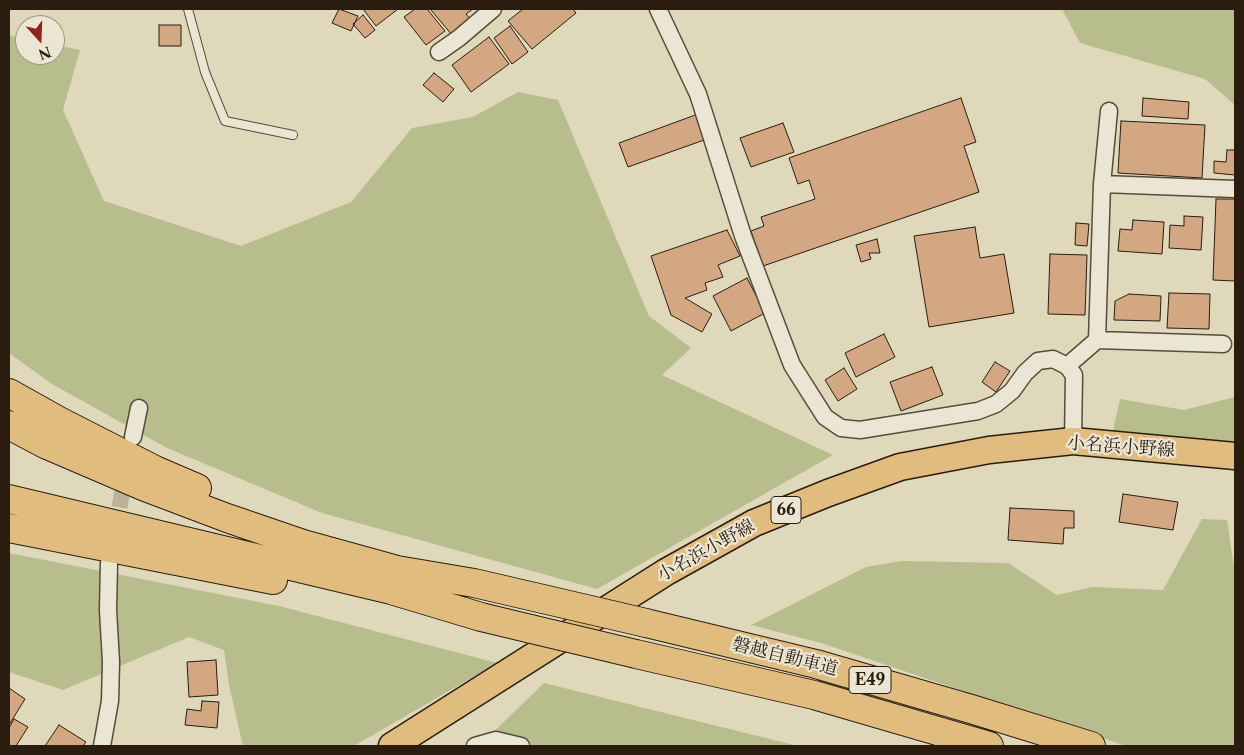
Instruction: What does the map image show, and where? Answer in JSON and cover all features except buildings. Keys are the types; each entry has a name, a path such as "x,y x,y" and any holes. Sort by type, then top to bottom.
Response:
{"highway":[{"path":"9,393 59,422 155,470 231,502 306,531 397,557 474,583"},
{"path":"9,425 47,445 144,487 303,544 397,570 474,583"},
{"path":"9,499 381,588 481,616"},
{"path":"9,528 392,603 481,616"},
{"name":"磐越自動車道","path":"474,583 816,664 1091,746"},
{"name":"磐越自動車道","path":"481,616 814,695 988,746"}],"main road":[{"name":"小名浜小野線","path":"392,746 666,572 754,523 828,493 900,467 989,450 1073,441 1235,456"}],"street":[{"path":"439,52 459,38 493,9"},
{"path":"658,9 698,94 743,236 792,365 825,417 841,428 860,430 978,411 996,404 1012,391 1025,373 1038,361 1053,359 1067,366 1074,374 1073,441"},
{"path":"1097,340 1102,184 1109,111"},
{"path":"1102,184 1235,189"},
{"path":"1067,366 1097,340 1223,344"},
{"path":"133,437 139,408"},
{"path":"102,746 110,701 109,563"},
{"path":"475,746 496,740 511,742 521,746"}],"lane":[{"path":"188,9 205,72 225,121 293,135"}],"green space":[{"path":"1062,9 1235,9 1235,105 1205,79 1080,43"},
{"path":"9,35 15,36 15,65 65,65 65,47 80,50 63,110 104,201 241,246 351,202 412,128 473,117 518,92 558,100 649,316 691,348 662,375 833,455 597,589 322,513 167,448 52,384 9,353"},
{"path":"1235,397 1235,456 1112,435 1120,399 1184,410"},
{"path":"1202,519 1227,520 1235,574 1235,746 1126,746 821,643 751,625 866,567 901,561 1008,563 1057,595 1092,587 1163,590"},
{"path":"9,553 279,606 497,663 354,746 243,746 229,685 224,650 189,637 63,690 9,672"},
{"path":"544,683 798,746 479,746"}],"tunnel":[{"path":"115,531 126,472"}]}
